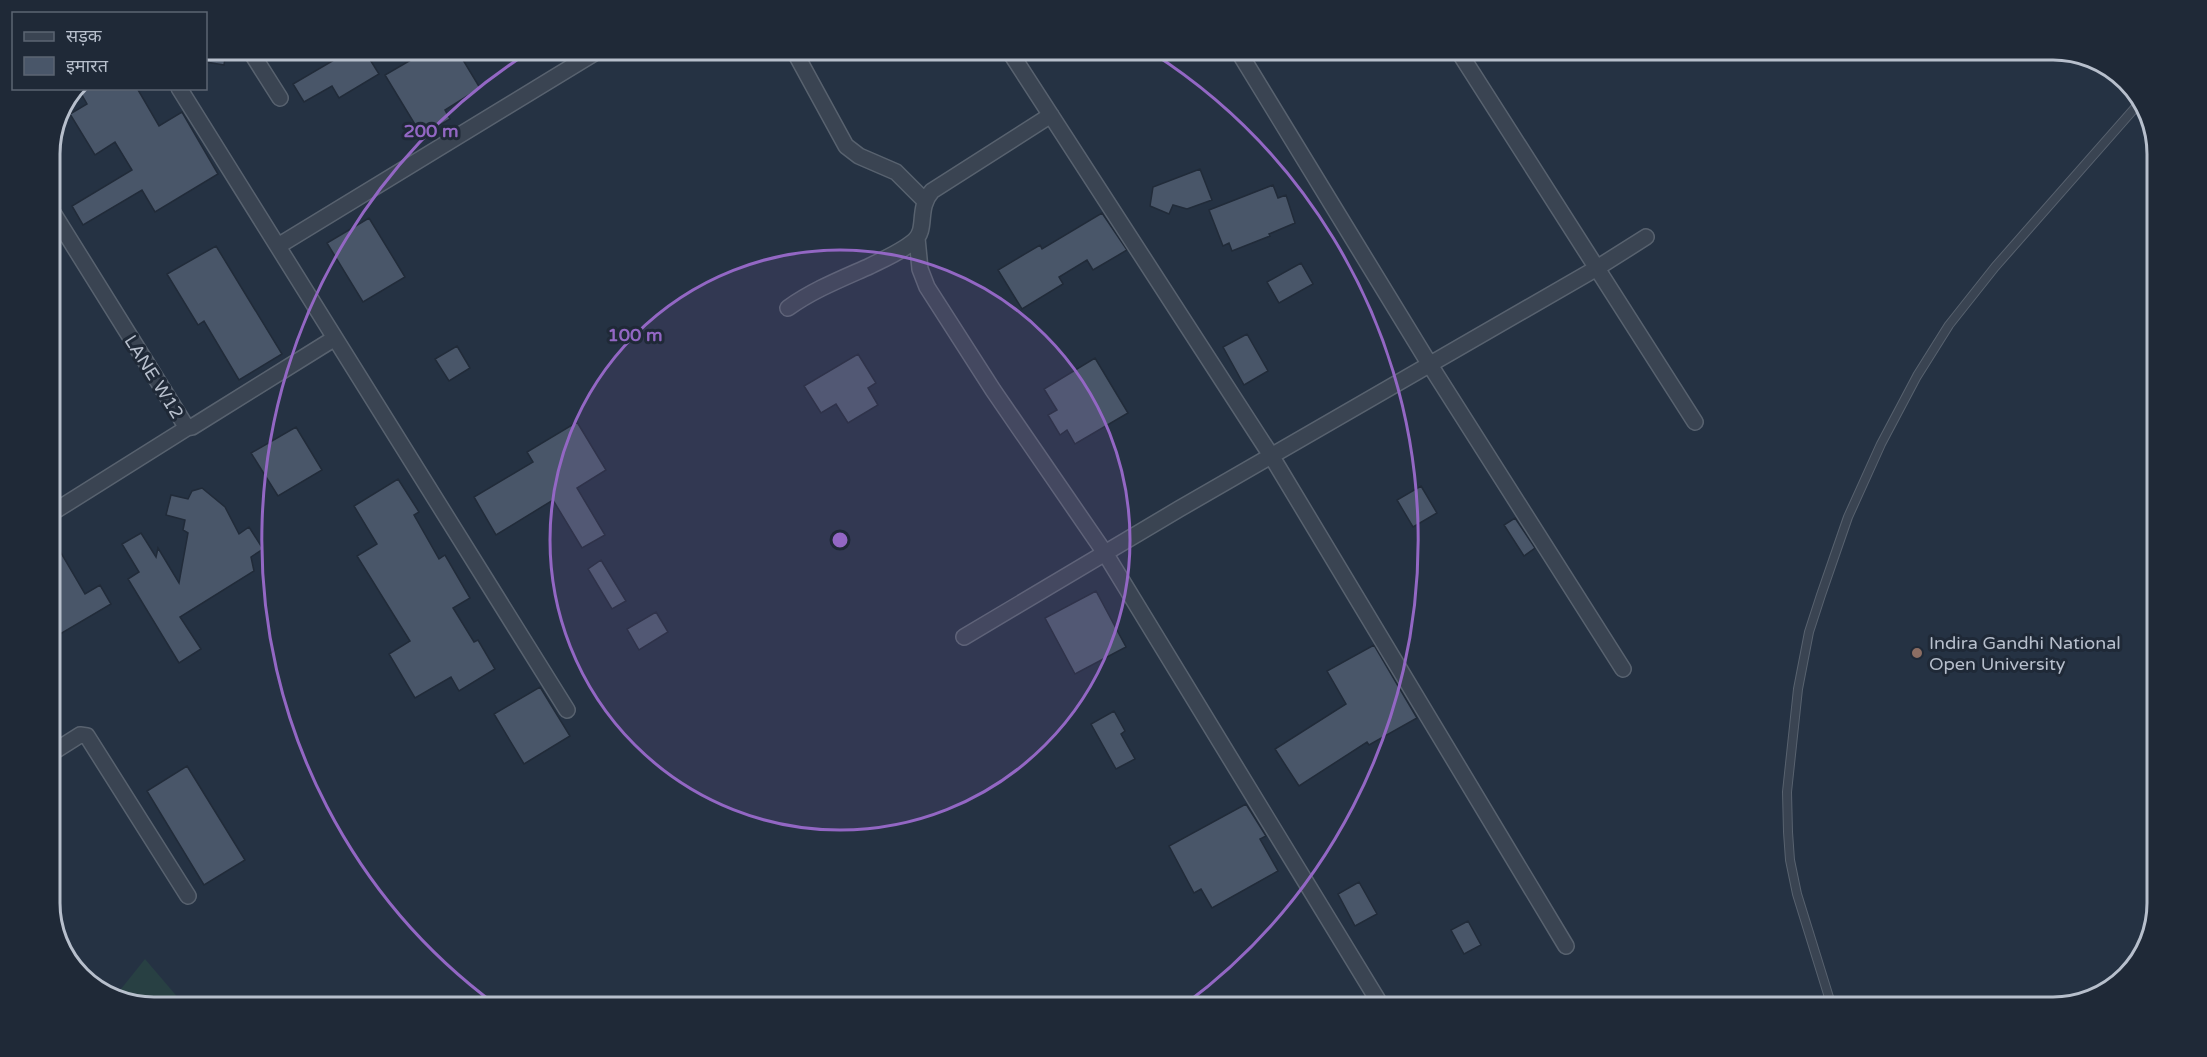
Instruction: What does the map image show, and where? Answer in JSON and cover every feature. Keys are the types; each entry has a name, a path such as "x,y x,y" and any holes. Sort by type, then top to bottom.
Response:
{"street":[{"path":"255,60 280,98"},
{"path":"278,246 585,60"},
{"path":"801,60 846,146 859,156 896,172 925,201"},
{"path":"1015,60 1272,457 1566,946"},
{"path":"1243,60 1430,365 1623,669"},
{"path":"1463,60 1695,422"},
{"path":"180,90 567,710"},
{"path":"788,308 808,294 881,261 907,246 917,238 921,231 925,201 938,187 1051,115"},
{"name":"LANE W12","path":"60,224 187,428 335,338"},
{"path":"964,637 1597,268 1646,237"},
{"path":"917,238 920,269 927,287 993,390 1105,553 1375,997"},
{"path":"60,508 187,428"},
{"path":"60,748 80,735 87,736 188,896"}],"lane":[{"path":"1829,997 1797,894 1790,860 1787,792 1798,689 1809,632 1821,595 1848,517 1881,444 1917,376 1949,325 1995,267 2135,109"}],"green space":[{"path":"145,959 177,997 135,995 120,991"}],"building":[{"path":"207,60 225,60 224,65 207,62"},
{"path":"334,60 370,60 379,74 339,98 332,86 304,102 293,84"},
{"path":"411,60 463,60 480,88 445,110 450,119 422,136 385,75"},
{"path":"85,90 138,90 159,126 182,112 218,174 155,212 142,190 83,225 72,206 132,170 115,142 95,155 70,114 87,104 82,94"},
{"path":"1200,169 1212,200 1187,209 1173,205 1169,214 1150,206 1153,187"},
{"path":"1273,185 1278,198 1286,195 1295,223 1232,251 1229,243 1223,246 1209,210"},
{"path":"1102,213 1127,250 1093,270 1087,260 1059,277 1063,284 1022,309 998,270 1040,245 1042,249"},
{"path":"369,218 405,277 363,302 327,243"},
{"path":"216,246 282,354 239,380 204,321 198,325 167,274"},
{"path":"1301,263 1313,284 1279,303 1267,282"},
{"path":"1247,334 1268,371 1244,385 1223,347"},
{"path":"457,346 470,368 449,381 435,359"},
{"path":"858,354 876,383 868,388 878,405 848,423 836,404 821,413 804,386"},
{"path":"1095,358 1128,413 1075,444 1067,430 1060,435 1048,415 1057,410 1044,389"},
{"path":"577,422 606,470 577,488 605,535 582,548 553,500 496,535 474,497 533,462 527,452"},
{"path":"296,427 322,470 278,496 251,453"},
{"path":"398,479 419,512 414,515 439,559 445,555 470,598 453,608 474,642 478,640 495,669 459,691 451,677 415,698 389,654 410,641 357,556 377,544 354,506"},
{"path":"1421,486 1437,513 1413,527 1397,500"},
{"path":"202,488 225,507 239,534 249,527 263,549 251,557 254,571 180,617 201,649 179,663 128,579 139,572 122,544 141,533 156,557 158,548 179,583 188,533 183,530 185,520 166,515 171,495 188,499 192,491"},
{"path":"1515,518 1535,548 1524,556 1504,525"},
{"path":"60,551 85,594 100,585 111,604 60,634"},
{"path":"601,560 626,601 612,609 588,569"},
{"path":"1096,591 1126,647 1075,674 1045,618"},
{"path":"656,612 668,632 639,650 627,629"},
{"path":"1374,645 1417,718 1369,745 1367,742 1299,786 1275,749 1346,704 1327,671"},
{"path":"540,687 570,736 524,764 494,714"},
{"path":"1114,711 1125,731 1121,734 1135,759 1116,769 1091,724"},
{"path":"187,766 245,860 204,885 147,791"},
{"path":"1246,804 1266,836 1260,839 1278,871 1212,908 1201,889 1194,893 1169,846"},
{"path":"1359,882 1377,914 1355,926 1338,894"},
{"path":"1468,921 1481,945 1464,954 1451,930"}],"place":[{"name":"Indira Gandhi National Open University","path":"1917,653"}]}
